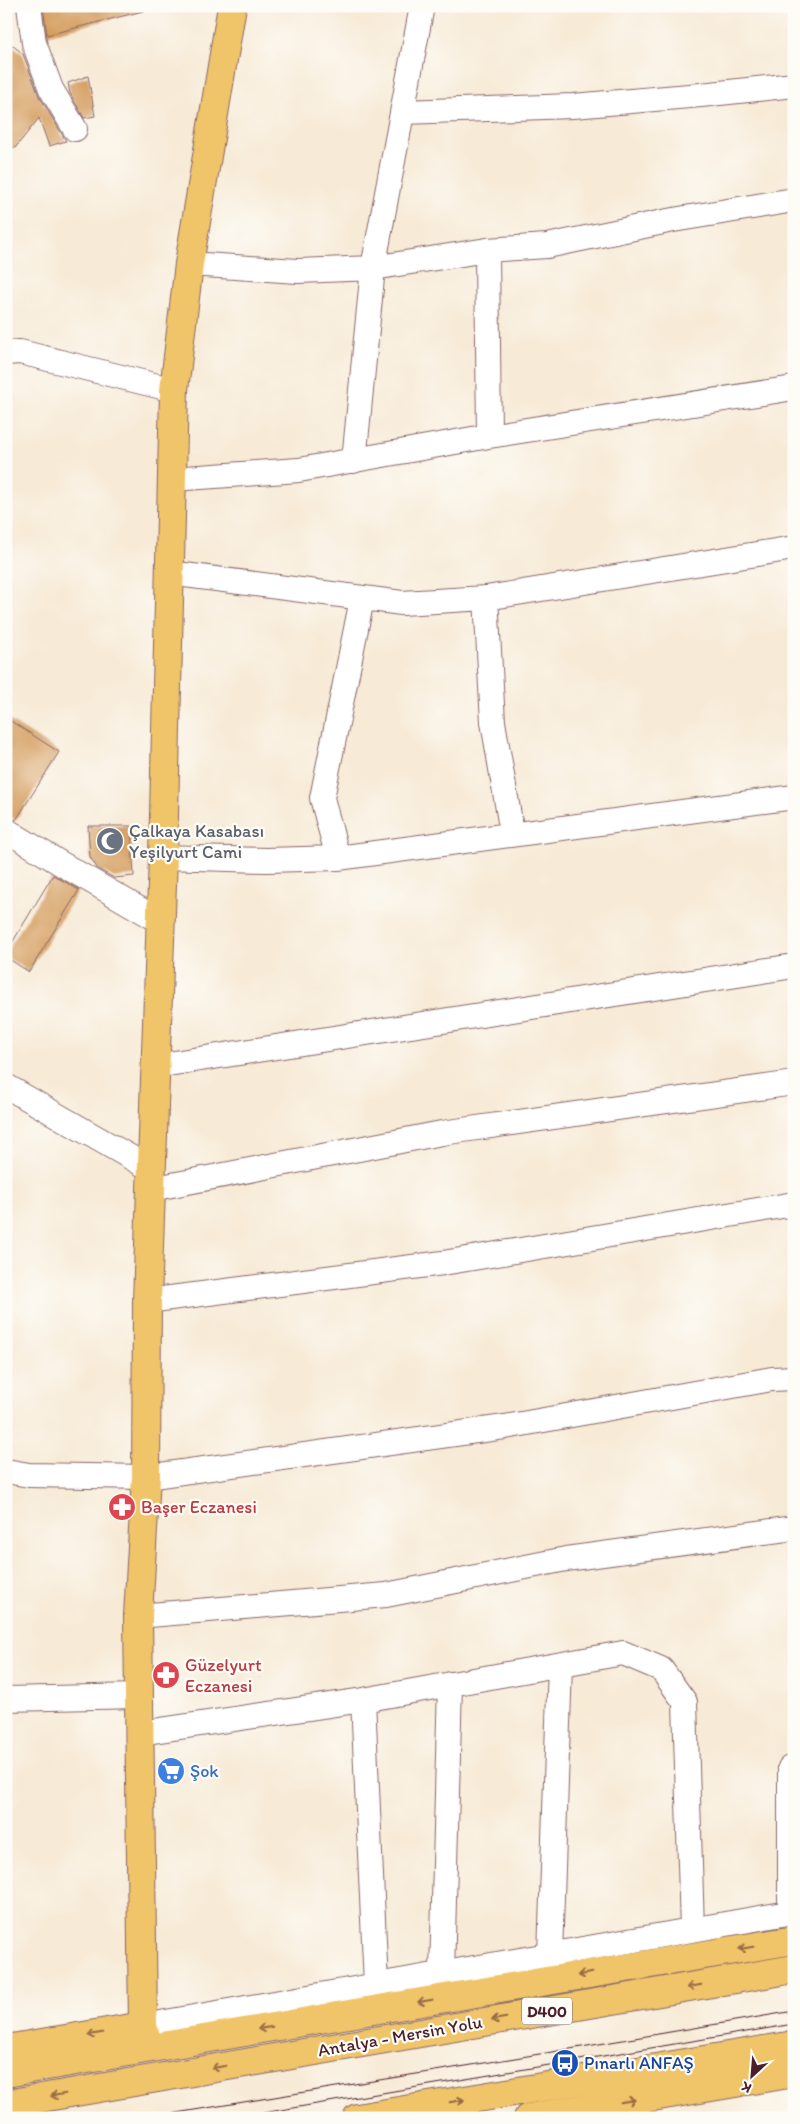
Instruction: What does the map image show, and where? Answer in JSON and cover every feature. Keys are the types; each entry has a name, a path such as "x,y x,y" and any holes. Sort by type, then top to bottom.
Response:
{"main road":[{"path":"146,2037 138,1616 146,1476 147,1301 163,856 168,573 174,390 189,264 232,6"},
{"path":"6,2049 146,2037 794,1940"},
{"name":"Antalya - Mersin Yolu","path":"6,2104 794,1969"},
{"path":"6,2073 146,2037"},
{"path":"357,2118 794,2045"},
{"path":"528,2118 794,2073"}],"street":[{"path":"29,6 34,43 51,90 74,129"},
{"path":"354,460 373,268 422,6"},
{"path":"403,112 573,106 794,85"},
{"path":"189,264 298,271 373,268 487,250 547,246 673,220 794,200"},
{"path":"487,250 489,436"},
{"path":"6,353 20,352 174,390"},
{"path":"172,478 299,470 489,436 794,388"},
{"path":"168,573 402,604 486,598 794,548"},
{"path":"486,598 493,722 512,833"},
{"path":"338,858 322,798 362,599"},
{"path":"163,856 266,860 338,858 512,833 777,800 794,796"},
{"path":"6,830 160,921"},
{"path":"155,1066 794,966"},
{"path":"6,1086 151,1179 442,1133 794,1082"},
{"path":"147,1301 444,1263 794,1204"},
{"path":"6,1471 29,1475 146,1476 505,1428 763,1381 794,1378"},
{"path":"138,1616 386,1595 566,1560 794,1528"},
{"path":"140,1733 363,1700 624,1653 661,1669 685,1702 692,1930"},
{"path":"550,1954 560,1665"},
{"path":"442,1973 450,1684"},
{"path":"6,1698 139,1696"},
{"path":"363,1700 376,1985"},
{"path":"146,2037 376,1985 792,1912 790,1768"}],"building":[{"path":"43,6 143,6 143,11 47,35"},
{"path":"6,40 23,54 39,96 66,141 49,146 39,118 15,148 6,145"},
{"path":"88,76 95,116 84,118 70,93 68,83"},
{"path":"6,718 59,752 16,820 6,816"},
{"name":"Çalkaya Kasabası Yeşilyurt Cami","path":"88,826 131,826 134,876 114,878 98,869 90,857"},
{"path":"53,875 79,890 29,972 6,957 6,953"}],"tram line":[{"path":"145,2118 794,2011"},
{"path":"233,2118 794,2024"}],"place":[{"name":"Çalkaya Kasabası Yeşilyurt Cami","path":"110,841"},
{"name":"Başer Eczanesi","path":"122,1507"},
{"name":"Güzelyurt Eczanesi","path":"166,1675"},
{"name":"Şok","path":"171,1771"},
{"name":"Pınarlı ANFAŞ","path":"565,2063"}]}
